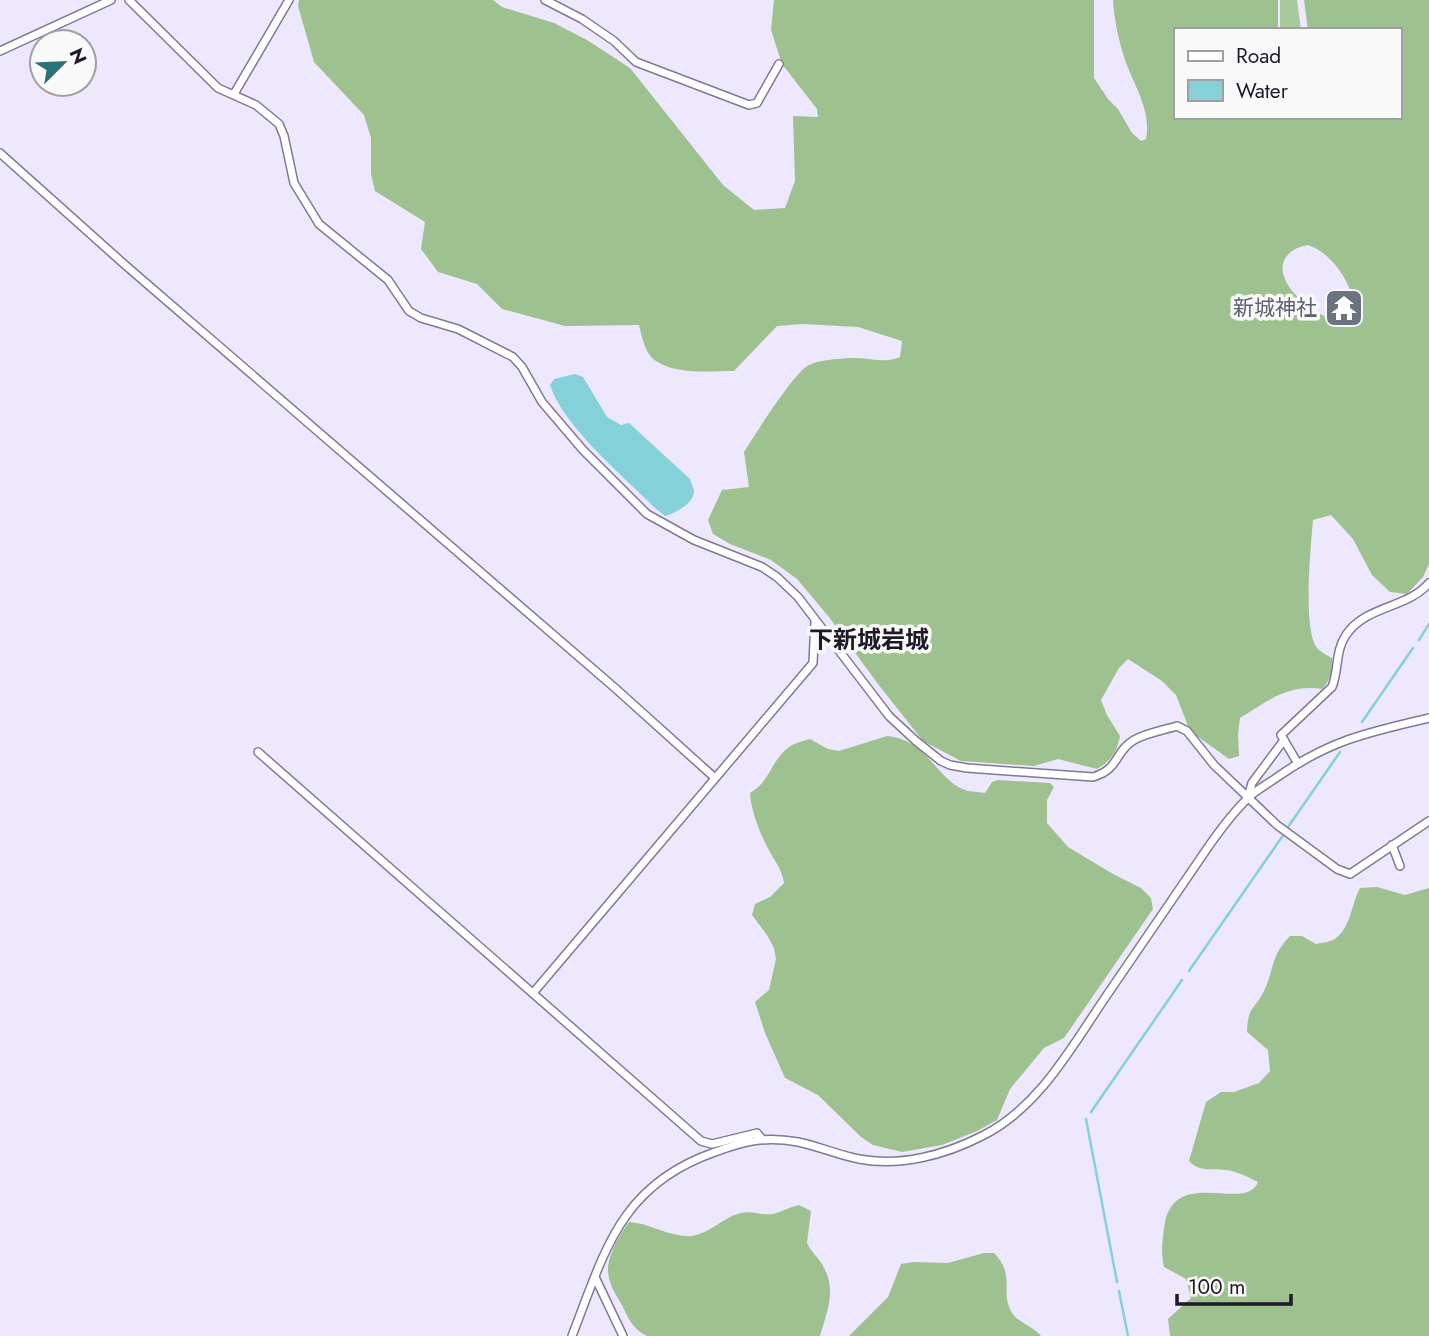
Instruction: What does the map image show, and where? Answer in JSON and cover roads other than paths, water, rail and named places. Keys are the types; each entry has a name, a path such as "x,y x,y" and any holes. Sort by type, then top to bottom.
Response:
{"street":[{"path":"0,51 111,0"},
{"path":"129,0 218,88 256,105 279,124 294,183 312,215 321,226 388,280 408,311 458,330 513,357 522,367 542,402 583,450 647,514 694,540 762,567 777,577 797,597 889,716 941,761 967,768 1093,777 1104,774 1113,766 1121,752 1134,740 1177,726 1187,731 1213,765 1277,825 1337,869 1350,874 1359,871 1429,821"},
{"path":"234,94 289,0"},
{"path":"545,0 582,19 614,41 636,62 749,105 757,103 779,64"},
{"path":"0,153 715,778"},
{"path":"1297,762 1281,735 1332,687 1336,678 1337,657 1348,632 1372,612 1419,595 1429,583"},
{"path":"533,993 813,663 815,620"},
{"path":"572,1336 611,1236 639,1198 669,1173 701,1157 761,1138 800,1142 858,1159 902,1162 958,1147 997,1128 1044,1086 1226,822 1248,797 1297,762 1329,746 1356,736 1429,718"},
{"path":"1248,797 1252,783 1284,740"},
{"path":"258,752 701,1141 712,1144 757,1133 761,1138"},
{"path":"1392,845 1401,866"},
{"path":"595,1277 623,1336"}],"water":[{"path":"575,374 583,377 607,417 621,425 629,423 690,479 693,495 683,507 665,516 611,466 567,417 550,385 554,379"}],"waterway":[{"path":"1419,640 1429,624"},
{"path":"1362,722 1413,648"},
{"path":"1288,827 1340,752"},
{"path":"1189,971 1284,834"},
{"path":"1091,1112 1182,980"},
{"path":"1086,1119 1117,1282"},
{"path":"1119,1291 1128,1336"}],"place":[{"name":"新城神社","path":"1344,308"}],"district":[{"name":"下新城岩城","path":"869,640"}]}
